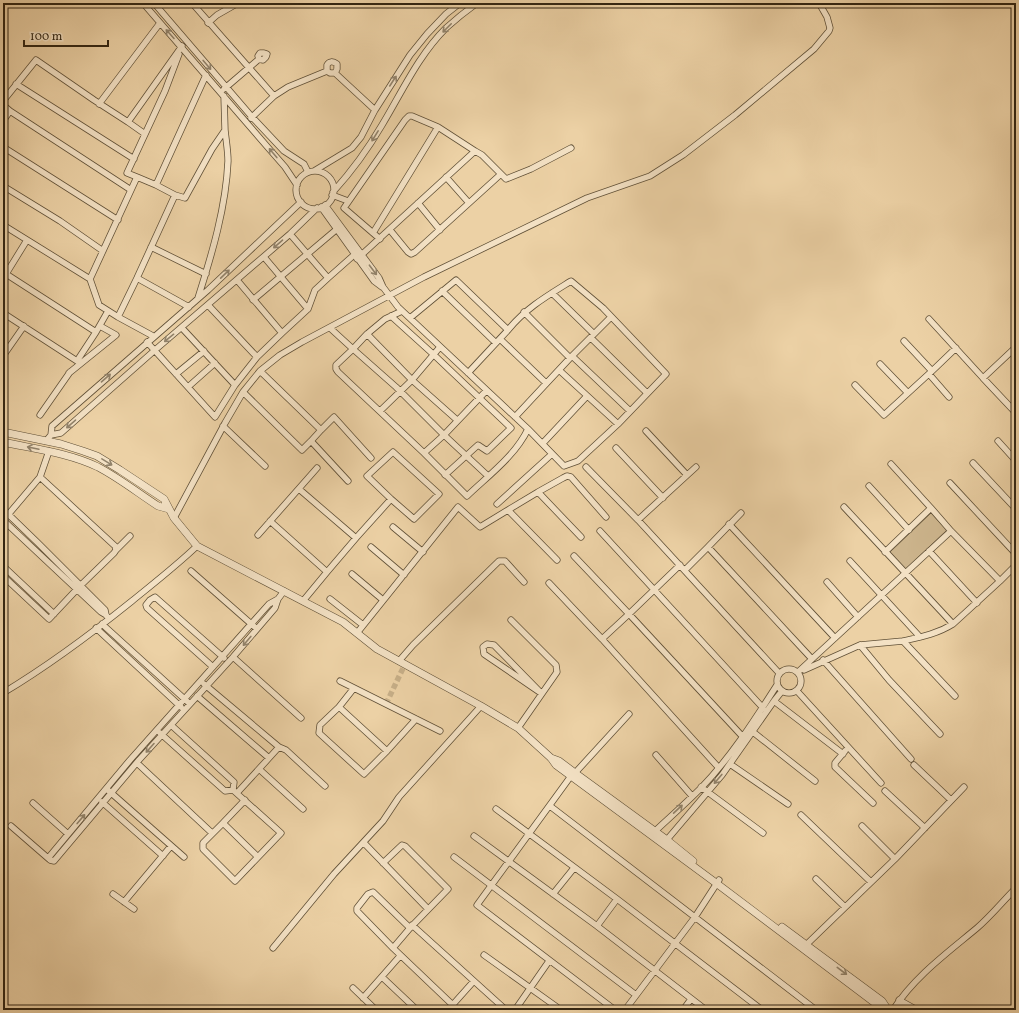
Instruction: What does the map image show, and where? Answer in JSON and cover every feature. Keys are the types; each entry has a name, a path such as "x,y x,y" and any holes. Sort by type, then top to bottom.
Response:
{"street":[{"path":"143,3 182,46 285,167 297,185"},
{"path":"154,3 252,117 284,151 304,164 311,171 320,172 326,175 333,186 333,193"},
{"path":"192,3 208,23 274,96"},
{"path":"208,23 223,11 238,3"},
{"path":"358,256 321,207 305,206 300,202 297,197 297,185 299,179 352,148 361,137 375,110 410,55 446,14 460,3"},
{"path":"51,435 61,433 330,200 333,193 362,157 382,125 396,98 430,46 464,12 477,3"},
{"path":"174,518 223,426 243,392 260,371 280,355 424,277 587,198 650,176 683,155 735,115 819,44 830,28 827,17 819,3"},
{"path":"99,104 160,23"},
{"path":"128,122 182,46"},
{"path":"182,46 164,91 127,173 184,198 212,149 225,130"},
{"path":"198,298 206,274 222,211 228,160 222,93 226,87 259,59"},
{"path":"3,101 36,60 145,134"},
{"path":"327,71 327,65 329,62 333,62 337,64 338,68 335,73"},
{"path":"246,122 274,96 288,87 327,71 330,73 335,73 375,110"},
{"path":"156,185 206,75"},
{"path":"16,84 134,159"},
{"path":"386,93 396,98"},
{"path":"3,105 131,190"},
{"path":"3,121 10,111"},
{"path":"380,239 344,208 409,116 438,127 482,155 506,179 531,169 571,148"},
{"path":"373,233 438,127"},
{"path":"3,148 118,220"},
{"path":"147,342 215,417 235,385 257,357 308,309 315,290 328,278 380,239 475,151"},
{"path":"390,230 411,254 440,230 501,174"},
{"path":"90,279 137,177"},
{"path":"446,177 469,203"},
{"path":"3,186 60,221 103,251"},
{"path":"333,193 348,201"},
{"path":"118,317 175,195"},
{"path":"46,441 51,435 52,426 153,336 208,290 300,202"},
{"path":"418,203 440,230"},
{"path":"321,207 358,256 379,278 383,287 402,311 486,391 528,429 564,466 578,461 618,424 666,374 611,317 571,281 524,312 468,373"},
{"path":"4,227 90,279 99,305 153,336"},
{"path":"254,300 337,229"},
{"path":"290,234 328,278"},
{"path":"27,240 4,273 96,332"},
{"path":"151,247 206,274"},
{"path":"264,257 308,309"},
{"path":"137,278 189,307"},
{"path":"237,280 282,333"},
{"path":"410,318 456,280 508,330"},
{"path":"208,290 216,298"},
{"path":"442,291 546,383"},
{"path":"552,293 648,393"},
{"path":"208,305 257,357"},
{"path":"40,415 77,362 108,311"},
{"path":"402,311 385,319 367,334 336,365 336,369 467,496 513,453 528,429"},
{"path":"524,312 630,411"},
{"path":"3,313 77,362"},
{"path":"391,316 511,428"},
{"path":"445,475 467,457 478,445 487,451 490,449 511,428 516,418 546,383 611,317"},
{"path":"929,319 1016,413"},
{"path":"4,354 24,326"},
{"path":"69,373 116,335 100,326"},
{"path":"182,328 235,385"},
{"path":"330,328 400,391 488,476"},
{"path":"367,334 412,380 457,420"},
{"path":"904,341 949,397"},
{"path":"380,411 412,380 440,346"},
{"path":"983,378 1016,347"},
{"path":"855,385 884,415 956,348"},
{"path":"176,374 204,351"},
{"path":"1011,352 1016,358"},
{"path":"188,387 215,363"},
{"path":"880,364 908,393"},
{"path":"559,370 618,424"},
{"path":"260,371 321,430"},
{"path":"424,453 486,391"},
{"path":"243,392 302,450 334,417 371,458"},
{"path":"542,444 587,396"},
{"path":"223,426 265,466"},
{"path":"646,431 687,475"},
{"path":"3,432 62,444 97,456 164,498 174,518 197,546 343,622 377,649 518,728 552,758 556,765 573,775 665,842 879,1006 889,1009"},
{"path":"311,441 348,481"},
{"path":"998,441 1016,460"},
{"path":"3,442 62,454 99,468 158,506 169,509"},
{"path":"616,448 663,498"},
{"path":"49,451 40,477 3,520 78,588 105,610 108,617"},
{"path":"392,452 439,494 414,519 391,499 367,476 392,452"},
{"path":"497,504 552,454"},
{"path":"973,463 1016,510"},
{"path":"891,464 951,531 1000,581"},
{"path":"586,467 683,568 779,673"},
{"path":"638,520 696,467"},
{"path":"258,535 317,468"},
{"path":"358,633 458,507 480,527 567,476 571,477 606,517"},
{"path":"40,477 115,546 116,550"},
{"path":"950,484 1016,554"},
{"path":"869,486 909,530"},
{"path":"298,489 356,538"},
{"path":"538,492 581,537"},
{"path":"303,601 391,499"},
{"path":"844,508 953,624"},
{"path":"885,552 931,508"},
{"path":"508,510 557,560"},
{"path":"602,639 655,590 708,547 741,513"},
{"path":"8,514 38,543 78,588"},
{"path":"270,521 327,572"},
{"path":"729,524 835,638"},
{"path":"393,527 423,552"},
{"path":"600,531 762,708"},
{"path":"798,672 951,531"},
{"path":"3,576 49,619 130,536"},
{"path":"3,693 20,683 102,624 108,617 181,562 197,546"},
{"path":"372,547 404,575"},
{"path":"708,547 812,659"},
{"path":"929,551 977,603"},
{"path":"574,556 742,737"},
{"path":"399,661 413,645 499,561 505,561 524,582"},
{"path":"850,561 920,637"},
{"path":"798,672 860,645 903,641 931,635 953,624 1016,565"},
{"path":"3,566 54,614"},
{"path":"191,571 257,629"},
{"path":"352,574 383,600"},
{"path":"827,582 858,616"},
{"path":"549,583 602,639 718,768"},
{"path":"11,826 52,862 54,861 104,804 137,763 231,660 275,608 278,599 284,591"},
{"path":"213,667 147,608 148,603 155,597 223,656 231,660 301,718"},
{"path":"49,859 98,798 184,698 269,604 278,599"},
{"path":"330,599 363,625"},
{"path":"511,620 556,665 557,672 518,728"},
{"path":"102,624 190,704"},
{"path":"96,628 185,710"},
{"path":"903,641 955,696"},
{"path":"494,645 541,693 484,654 490,654 494,650 494,645"},
{"path":"860,645 889,680 940,734"},
{"path":"823,660 911,759"},
{"path":"788,668 798,672 801,677 800,686 797,690 790,693 782,691 777,681 779,673 788,668"},
{"path":"200,681 279,747 286,750 325,786"},
{"path":"340,681 440,731"},
{"path":"652,833 692,796 718,768 742,737 778,685"},
{"path":"354,688 339,707 320,725 319,734 364,774 416,719"},
{"path":"797,690 881,783"},
{"path":"665,842 730,764 782,691"},
{"path":"197,696 269,758"},
{"path":"774,701 843,754"},
{"path":"273,948 334,874 383,821 398,797 481,706"},
{"path":"339,707 387,751"},
{"path":"615,1010 477,905 573,775 629,714"},
{"path":"171,725 234,782 235,791 245,800 281,833 235,881 203,849 203,843 245,800"},
{"path":"157,730 225,791 235,791 259,769 279,747"},
{"path":"752,732 815,781"},
{"path":"849,748 834,763 835,767 873,803"},
{"path":"656,755 692,796"},
{"path":"137,763 212,833"},
{"path":"730,764 788,804"},
{"path":"914,765 951,800"},
{"path":"259,769 303,809"},
{"path":"701,787 707,793 763,833"},
{"path":"807,944 925,828 964,787"},
{"path":"106,789 184,858"},
{"path":"886,791 925,828"},
{"path":"98,798 163,856"},
{"path":"33,803 68,834"},
{"path":"550,806 816,1010"},
{"path":"496,809 762,1010"},
{"path":"801,815 871,882"},
{"path":"223,823 258,857"},
{"path":"862,826 895,858"},
{"path":"474,836 597,926 706,1010"},
{"path":"364,843 428,909"},
{"path":"383,863 402,845 405,846 448,889 393,948"},
{"path":"124,902 171,846"},
{"path":"454,857 636,995"},
{"path":"553,894 574,868"},
{"path":"816,879 846,907"},
{"path":"625,1010 675,945 718,882"},
{"path":"718,882 807,944 882,1001 889,1009"},
{"path":"889,1009 940,958 978,926 1016,888"},
{"path":"458,1010 400,956 357,911 357,908 368,894 373,892 506,1010"},
{"path":"113,894 134,909"},
{"path":"597,926 616,899"},
{"path":"484,955 561,1010"},
{"path":"363,998 400,956"},
{"path":"515,1010 549,961"},
{"path":"382,977 417,1010"},
{"path":"448,1010 473,982"},
{"path":"353,988 376,1010"},
{"path":"683,1010 691,999"},
{"path":"899,1000 917,1010"}],"shaded area":[{"path":"931,513 947,530 905,570 890,552"}],"tunnel":[{"path":"386,704 405,664"}]}
